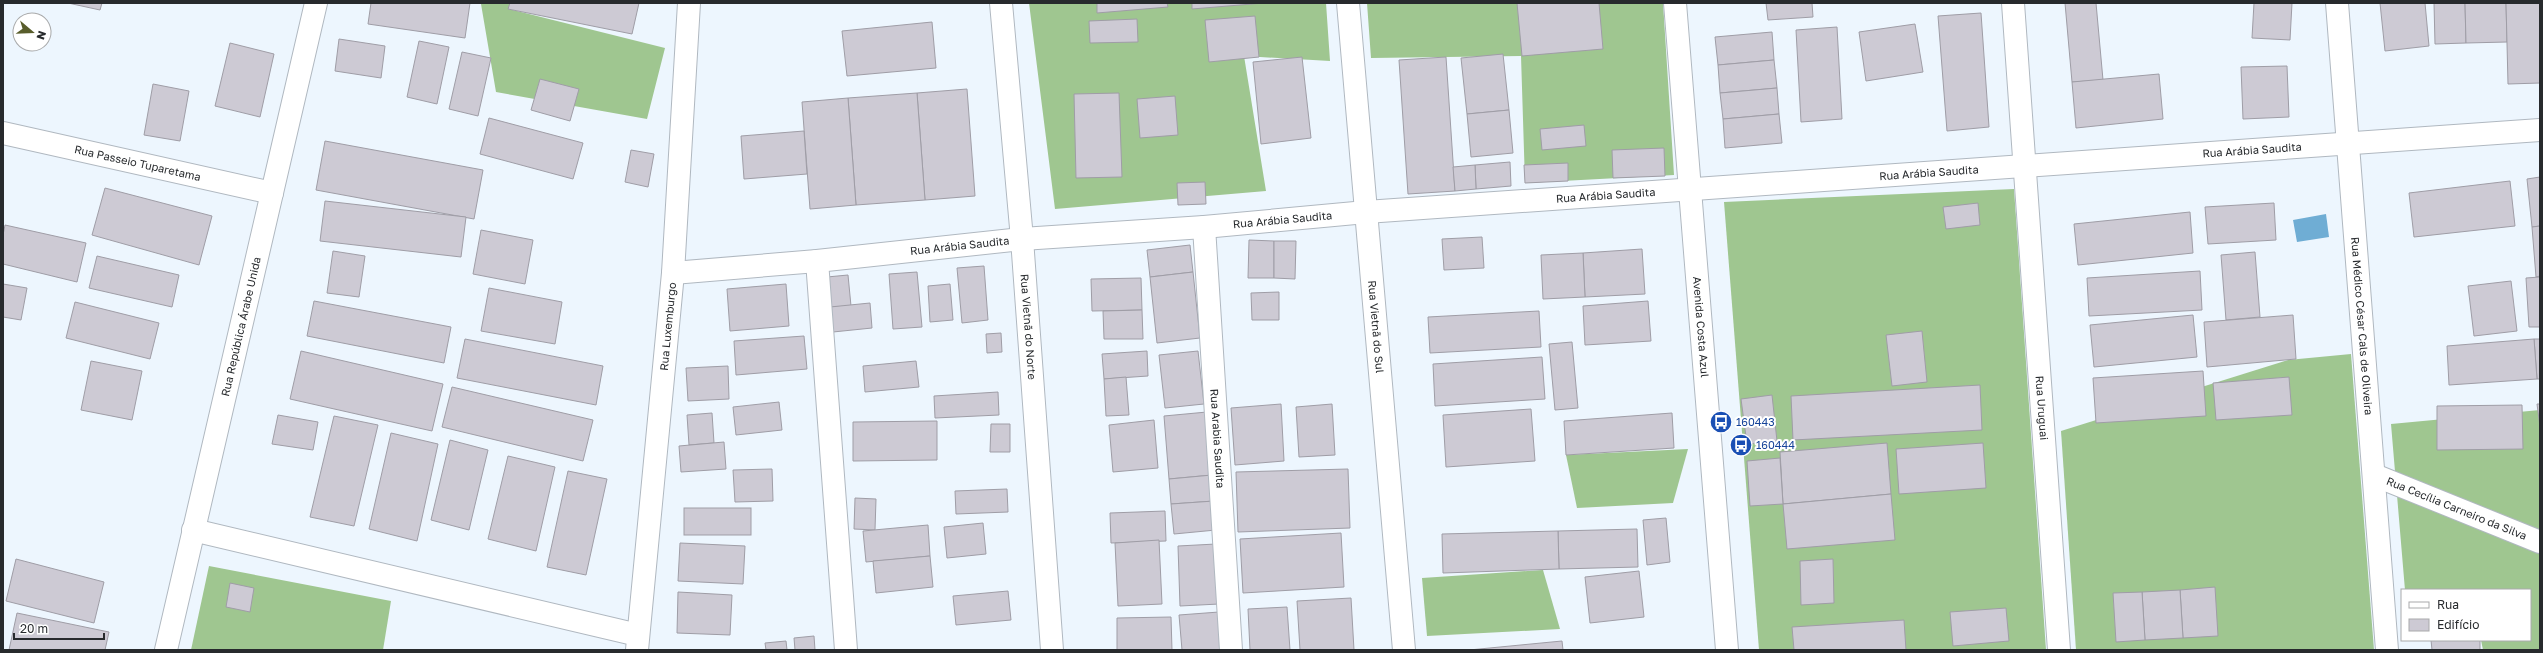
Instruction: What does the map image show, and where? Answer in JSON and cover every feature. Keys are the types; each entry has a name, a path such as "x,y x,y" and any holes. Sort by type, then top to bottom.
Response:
{"street":[{"name":"Rua República Árabe Unida","path":"166,650 316,3"},
{"name":"Rua Luxemburgo","path":"638,642 673,273 689,3"},
{"name":"Rua Vietnã do Norte","path":"1001,3 1022,239 1052,650"},
{"name":"Rua Vietnã do Sul","path":"1348,3 1404,650"},
{"name":"Avenida Costa Azul","path":"1676,3 1689,190 1726,650"},
{"name":"Rua Uruguai","path":"2012,3 2059,650"},
{"name":"Rua Médico César Cals de Oliveira","path":"2337,3 2388,650"},
{"name":"Rua Arábia Saudita","path":"673,273 817,261 1022,239 1204,227 1366,212 2540,130"},
{"name":"Rua Passeio Tuparetama","path":"3,132 272,193"},
{"name":"Rua Arabia Saudita","path":"1204,227 1231,650"},
{"path":"817,261 846,650"},
{"name":"Rua Cecília Carneiro da Silva","path":"2374,475 2540,542"},
{"path":"193,530 638,642"}],"green space":[{"path":"476,3 509,3 509,9 665,48 647,119 496,92 481,4"},
{"path":"1029,3 1326,3 1330,61 1244,56 1266,191 1055,209"},
{"path":"1367,3 1663,3 1674,175 1525,183 1521,56 1371,58"},
{"path":"2014,189 2046,650 1759,650 1724,202"},
{"path":"2351,354 2374,650 2076,650 2061,431 2288,360"},
{"path":"2540,410 2540,650 2483,650 2481,641 2531,641 2531,589 2405,589 2391,424"},
{"path":"1688,449 1673,503 1577,508 1566,455"},
{"path":"209,566 391,601 383,650 191,650"},
{"path":"1543,570 1560,629 1427,636 1422,578"}],"water":[{"path":"2326,214 2329,237 2297,242 2293,220"}],"building":[{"path":"68,3 102,3 100,10"},
{"path":"371,3 470,3 465,38 368,24"},
{"path":"510,3 639,3 632,34 508,9"},
{"path":"1097,3 1167,3 1168,7 1097,13"},
{"path":"1192,3 1264,3 1192,9"},
{"path":"1517,3 1599,3 1603,49 1522,56"},
{"path":"1766,3 1812,3 1813,17 1768,20"},
{"path":"2065,3 2096,3 2103,80 2072,82"},
{"path":"2254,3 2292,3 2290,40 2252,38"},
{"path":"2380,3 2425,3 2429,46 2385,51"},
{"path":"2434,3 2465,3 2466,43 2435,44"},
{"path":"2465,3 2506,3 2507,42 2466,43"},
{"path":"2506,3 2540,3 2540,83 2508,84"},
{"path":"1981,13 1989,127 1947,131 1938,16"},
{"path":"1255,16 1259,57 1209,62 1205,20"},
{"path":"1137,19 1138,42 1090,43 1089,21"},
{"path":"932,22 936,68 847,76 842,31"},
{"path":"1915,24 1923,72 1866,81 1859,32"},
{"path":"1837,27 1842,119 1801,122 1796,30"},
{"path":"1772,32 1774,60 1718,65 1715,37"},
{"path":"339,39 385,46 381,78 335,71"},
{"path":"419,41 449,47 437,104 407,97"},
{"path":"230,43 274,54 260,117 215,106"},
{"path":"462,52 491,58 478,116 449,109"},
{"path":"1503,54 1509,110 1467,114 1461,58"},
{"path":"1302,57 1311,138 1261,144 1253,62"},
{"path":"1446,57 1455,191 1408,194 1399,60"},
{"path":"1774,60 1777,88 1720,93 1718,65"},
{"path":"2287,66 2289,117 2243,119 2241,67"},
{"path":"2159,74 2163,119 2076,128 2072,82"},
{"path":"540,79 579,89 570,121 531,110"},
{"path":"153,84 189,91 180,141 144,135"},
{"path":"1777,88 1779,114 1723,119 1720,93"},
{"path":"967,89 975,196 925,200 917,93"},
{"path":"917,93 925,200 856,205 848,98"},
{"path":"1119,93 1122,177 1076,178 1074,94"},
{"path":"1175,96 1178,135 1140,138 1137,99"},
{"path":"848,98 856,205 810,209 802,102"},
{"path":"1509,110 1513,153 1471,157 1467,114"},
{"path":"1779,114 1782,143 1725,148 1723,119"},
{"path":"489,118 583,143 573,179 480,154"},
{"path":"1584,125 1586,146 1542,150 1540,129"},
{"path":"804,131 807,174 744,179 741,136"},
{"path":"325,141 483,170 474,219 316,190"},
{"path":"1664,148 1665,176 1613,178 1612,150"},
{"path":"631,150 654,154 648,187 625,182"},
{"path":"1510,162 1511,186 1476,189 1475,165"},
{"path":"1568,163 1568,181 1525,183 1524,165"},
{"path":"1475,165 1476,189 1455,191 1453,167"},
{"path":"2540,177 2540,226 2532,227 2527,179"},
{"path":"2510,181 2515,226 2414,237 2409,193"},
{"path":"1205,182 1206,204 1178,205 1177,183"},
{"path":"105,188 212,216 199,265 92,235"},
{"path":"325,201 466,217 461,257 320,241"},
{"path":"1978,203 1980,225 1946,229 1943,207"},
{"path":"2274,203 2276,240 2208,244 2205,207"},
{"path":"2190,212 2193,253 2078,265 2074,224"},
{"path":"5,225 86,243 77,282 3,264 3,235"},
{"path":"2540,226 2540,276 2536,277 2532,227"},
{"path":"481,230 533,240 525,284 473,274"},
{"path":"1482,237 1484,268 1444,270 1442,239"},
{"path":"1249,240 1274,241 1274,278 1248,278"},
{"path":"1274,241 1296,241 1295,279 1274,278"},
{"path":"1190,245 1193,272 1150,277 1147,250"},
{"path":"1642,249 1645,294 1585,297 1583,253"},
{"path":"333,251 365,256 359,297 327,293"},
{"path":"2255,252 2260,317 2226,320 2221,255"},
{"path":"1583,253 1585,297 1543,299 1541,255"},
{"path":"97,256 179,275 172,307 89,288"},
{"path":"984,266 988,320 962,323 957,268"},
{"path":"2200,271 2202,310 2089,316 2087,278"},
{"path":"917,272 922,327 893,329 889,274"},
{"path":"1193,272 1200,338 1157,343 1150,277"},
{"path":"848,275 851,306 830,307 827,277"},
{"path":"2540,277 2540,327 2529,327 2526,278"},
{"path":"1141,278 1142,310 1092,311 1091,279"},
{"path":"2511,281 2517,331 2474,336 2468,286"},
{"path":"3,284 27,288 21,320 3,317"},
{"path":"786,284 789,326 730,331 727,289"},
{"path":"950,284 953,320 930,322 928,286"},
{"path":"489,288 562,302 555,344 481,331"},
{"path":"1279,292 1279,320 1252,320 1251,293"},
{"path":"314,301 451,327 444,363 307,336"},
{"path":"1648,301 1651,341 1585,345 1583,306"},
{"path":"75,302 159,323 150,359 66,338"},
{"path":"870,303 872,328 833,332 830,307"},
{"path":"1142,310 1143,339 1104,339 1103,311"},
{"path":"1539,311 1541,347 1430,353 1428,317"},
{"path":"2193,315 2197,357 2094,367 2090,325"},
{"path":"2293,315 2296,359 2207,367 2204,322"},
{"path":"1922,331 1927,382 1892,386 1886,335"},
{"path":"1001,333 1002,352 987,353 986,334"},
{"path":"804,336 807,369 736,375 734,341"},
{"path":"465,339 603,366 596,405 457,378"},
{"path":"2534,339 2540,339 2540,379 2537,379"},
{"path":"2534,339 2537,379 2449,385 2447,346"},
{"path":"1572,342 1578,408 1555,410 1549,344"},
{"path":"301,351 443,384 432,431 290,399"},
{"path":"1147,351 1148,376 1104,379 1102,354"},
{"path":"1198,351 1204,404 1165,408 1159,355"},
{"path":"1542,357 1545,399 1435,406 1433,364"},
{"path":"91,361 142,371 132,420 81,410"},
{"path":"916,361 919,387 865,392 863,366"},
{"path":"728,366 729,399 688,401 686,368"},
{"path":"2203,371 2206,416 2096,423 2093,378"},
{"path":"1126,377 1129,415 1106,416 1104,379"},
{"path":"2289,377 2292,415 2216,420 2213,383"},
{"path":"1980,385 1982,430 1793,440 1791,396"},
{"path":"452,387 593,420 583,461 442,427"},
{"path":"998,392 999,415 935,418 934,396"},
{"path":"1772,395 1777,441 1747,444 1741,399"},
{"path":"779,402 782,430 736,435 733,407"},
{"path":"1281,404 1284,461 1235,465 1231,408"},
{"path":"1332,404 1335,455 1299,457 1296,407"},
{"path":"2537,404 2540,404 2540,427"},
{"path":"2522,405 2523,449 2437,450 2437,406"},
{"path":"1531,409 1535,461 1446,467 1443,415"},
{"path":"1207,412 1212,475 1169,479 1164,416"},
{"path":"712,413 714,443 689,445 687,415"},
{"path":"1672,413 1674,448 1566,455 1564,421"},
{"path":"278,415 318,422 313,450 272,444"},
{"path":"334,416 378,425 354,526 310,517"},
{"path":"1154,420 1158,468 1113,472 1109,425"},
{"path":"937,421 937,460 853,461 853,422"},
{"path":"991,424 1010,424 1010,452 990,452"},
{"path":"391,433 438,444 417,541 369,529"},
{"path":"450,440 488,450 469,530 431,520"},
{"path":"724,442 726,469 681,472 679,446"},
{"path":"1887,443 1891,494 1783,504 1780,452"},
{"path":"1983,443 1986,488 1899,494 1896,449"},
{"path":"508,456 555,467 536,551 488,539"},
{"path":"1780,458 1783,504 1750,506 1747,461"},
{"path":"772,469 773,501 735,502 733,470"},
{"path":"1348,469 1350,528 1238,532 1236,472"},
{"path":"568,471 607,479 586,575 547,567"},
{"path":"1212,475 1214,501 1171,504 1169,479"},
{"path":"1007,489 1008,512 956,514 955,491"},
{"path":"1891,494 1895,540 1787,549 1783,504"},
{"path":"855,498 876,499 875,530 854,529"},
{"path":"1214,501 1216,530 1174,534 1171,504"},
{"path":"684,508 751,508 751,535 684,535"},
{"path":"1165,511 1166,541 1111,543 1110,513"},
{"path":"1666,518 1670,562 1647,565 1643,520"},
{"path":"983,523 986,554 947,558 944,527"},
{"path":"928,525 930,556 866,562 863,531"},
{"path":"1637,529 1638,567 1559,569 1558,531"},
{"path":"1558,531 1559,569 1443,573 1442,534"},
{"path":"1341,533 1344,587 1243,593 1240,539"},
{"path":"1159,540 1162,604 1118,606 1115,543"},
{"path":"680,543 745,546 743,584 678,581"},
{"path":"1216,544 1219,604 1180,606 1178,546"},
{"path":"930,556 933,587 876,593 873,561"},
{"path":"16,559 104,582 94,623 6,601"},
{"path":"1833,559 1834,603 1801,605 1800,561"},
{"path":"1639,571 1644,617 1590,623 1585,577"},
{"path":"230,583 254,588 250,612 226,607"},
{"path":"2215,587 2218,636 2183,638 2180,590"},
{"path":"2180,590 2183,638 2145,640 2142,592"},
{"path":"1008,591 1011,620 956,625 953,596"},
{"path":"678,592 732,595 730,635 677,633"},
{"path":"2142,592 2145,640 2116,642 2113,593"},
{"path":"1351,598 1354,650 1300,650 1297,601"},
{"path":"1287,607 1290,650 1250,650 1248,609"},
{"path":"2006,608 2009,641 1953,646 1950,612"},
{"path":"1219,612 1222,650 1182,650 1179,615"},
{"path":"17,613 109,632 105,650 9,650"},
{"path":"1171,617 1172,650 1117,650 1117,618"},
{"path":"1904,620 1906,650 1794,650 1792,627"},
{"path":"814,636 815,650 795,650 794,638"},
{"path":"786,641 787,650 766,650 765,643"},
{"path":"1562,641 1563,650 1469,650"},
{"path":"2431,641 2480,641 2480,650 2432,650"}],"place":[{"name":"160443","path":"1721,422"},
{"name":"160444","path":"1741,445"}]}
